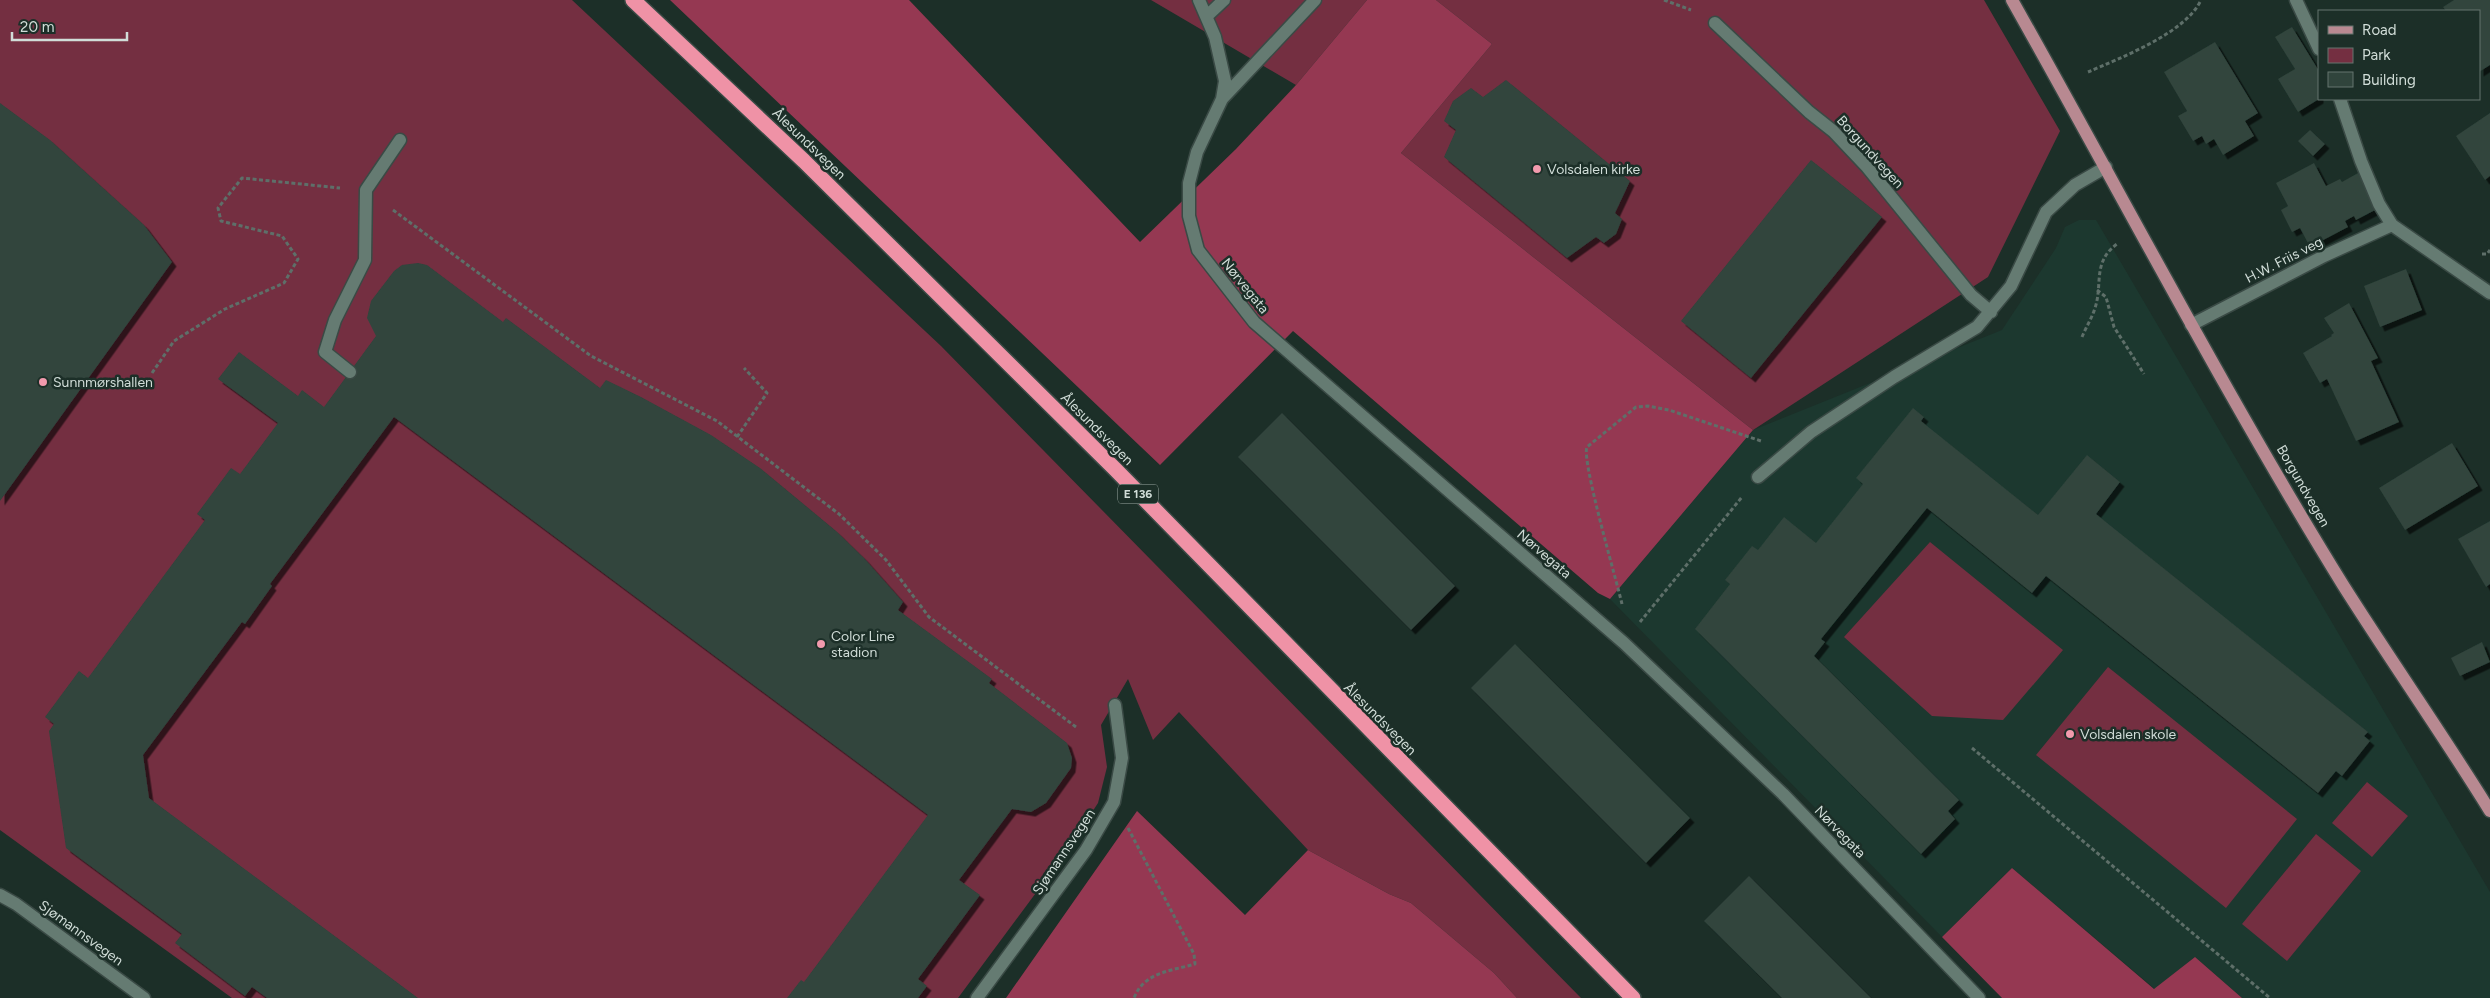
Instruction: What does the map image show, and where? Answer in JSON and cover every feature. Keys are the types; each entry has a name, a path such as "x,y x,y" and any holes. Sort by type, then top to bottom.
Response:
{"highway":[{"name":"Ålesundsvegen","path":"633,0 804,161 1101,455 1633,998"}],"main road":[{"name":"Borgundvegen","path":"2012,0 2106,167 2191,324 2343,584 2490,812"}],"street":[{"name":"Nørvegata","path":"1199,0 1207,16 1221,60 1225,81 1222,99 1197,152 1189,183 1189,216 1198,250 1254,322 1624,643 1783,794 1979,998"},
{"path":"1207,16 1224,0"},
{"name":"Nørvegata","path":"1222,99 1315,0"},
{"path":"2296,0 2318,47"},
{"name":"Borgundvegen","path":"1715,23 1809,112 1833,131 1856,155 1971,295 1992,312"},
{"path":"2340,100 2361,161 2379,204 2392,225 2490,293"},
{"path":"350,372 324,352 335,320 365,260 366,190 400,140"},
{"path":"1758,476 1811,432 1852,404 1977,327 1992,312 2011,286 2046,212 2075,185 2106,167"},
{"name":"H.W. Friis veg","path":"2191,324 2324,256 2392,225"},
{"name":"Sjømannsvegen","path":"977,998 1086,850 1107,817 1114,802 1122,766 1122,747 1115,705"},
{"name":"Sjømannsvegen","path":"0,895 16,904 144,998"}],"path":[{"path":"2088,72 2129,54 2177,27 2198,6 2200,0"},
{"path":"152,373 174,341 225,309 284,283 298,258 282,236 222,221 218,208 242,178 366,190 591,356 717,421 839,514 886,560 929,616 1076,727"},
{"path":"2082,337 2096,307 2098,276 2108,251 2120,243"},
{"path":"2097,290 2106,297 2114,328 2144,374"},
{"path":"737,437 767,393 744,368"},
{"path":"1623,609 1586,461 1587,447 1636,407 1648,406 1669,410 1755,438 1786,453"},
{"path":"1635,628 1737,504"},
{"path":"1972,748 2270,998"},
{"path":"1107,817 1130,828 1194,954 1195,964 1151,976 1136,991 1134,998"}],"shaded area":[{"path":"670,0 909,0 1140,242 1236,149 1296,85 1367,0 1436,0 1492,44 1401,153 1753,430 1610,599 1598,593 1293,331 1160,465"},
{"name":"Volsdalen skole","path":"2079,220 2096,220 2490,892 2490,998 2242,998 2195,957 2155,989 2012,868 1942,937 1610,599 1753,430 2002,330 2056,248 2065,227"},
{"path":"1137,811 1245,915 1308,850 1389,894 1411,903 1494,973 1517,998 1006,998"},
{"path":"2012,868 2154,989 2195,957 2242,998 2002,998 1942,937"}],"green space":[{"path":"0,0 572,0 941,346 1581,998 1517,998 1494,973 1411,903 1389,894 1308,850 1179,712 1153,740 1128,679 1101,725 1107,767 1098,803 1064,855 958,998 232,998 0,830"},
{"path":"1151,0 1367,0 1296,85"},
{"path":"1436,0 1984,0 2060,131 1988,277 1753,430 1401,153 1492,44"},
{"path":"1930,542 2063,650 2003,720 1932,716 1844,637"},
{"path":"2108,667 2297,819 2226,908 2036,755"},
{"path":"2367,782 2408,816 2372,857 2332,823"},
{"path":"2316,834 2361,871 2287,961 2242,924"}],"building":[{"path":"2454,0 2490,0 2490,65 2480,71 2480,10 2445,10 2443,7"},
{"path":"2292,27 2318,69 2318,100 2298,112 2278,79 2295,69 2275,37"},
{"path":"2215,42 2258,113 2245,121 2254,136 2223,155 2214,139 2206,144 2202,136 2193,141 2178,116 2187,111 2164,72"},
{"name":"Volsdalen kirke","path":"1506,80 1630,181 1615,213 1622,219 1616,234 1604,243 1596,237 1567,258 1444,157 1456,130 1444,121 1453,101 1471,88 1483,97"},
{"name":"Sunnmørshallen","path":"0,103 50,140 144,225 172,262 0,501"},
{"path":"2490,113 2490,176 2485,180 2456,136"},
{"path":"2310,130 2325,144 2313,156 2298,141"},
{"path":"1811,160 1882,217 1751,378 1681,321"},
{"path":"2314,163 2326,186 2340,179 2342,182 2358,173 2377,209 2356,220 2354,216 2345,221 2348,227 2310,247 2300,228 2292,232 2281,210 2288,206 2276,183"},
{"name":"Color Line stadion","path":"418,263 427,265 503,322 506,318 600,388 606,380 641,397 711,435 760,468 836,531 864,558 903,602 898,610 992,679 989,683 1067,743 1072,758 1071,768 1046,803 1031,812 1012,809 959,880 980,895 918,979 927,986 918,998 787,998 801,980 804,982 928,815 394,417 270,584 272,586 245,624 242,622 143,755 149,798 418,998 267,998 252,987 245,996 175,943 182,934 66,848 49,731 54,724 45,717 79,671 88,678 205,520 197,514 231,468 240,474 278,423 218,379 239,352 298,396 302,390 324,407 376,336 367,318 371,301 394,271 402,265"},
{"path":"2406,269 2422,310 2380,327 2364,286"},
{"path":"2349,303 2378,358 2371,361 2399,422 2356,441 2327,379 2320,383 2303,353 2332,336 2334,333 2324,318"},
{"path":"1913,408 1924,417 1921,421 2038,515 2087,455 2120,482 2096,514 2368,732 2364,736 2370,741 2342,776 2336,771 2318,793 2046,576 2032,593 1927,508 1821,639 1825,642 1814,656 1959,800 1948,811 1955,819 1921,854 1695,629 1730,584 1725,580 1752,546 1758,550 1784,517 1816,543 1863,484 1856,478"},
{"path":"1282,413 1455,586 1411,630 1238,457"},
{"path":"2452,443 2478,486 2405,530 2379,488"},
{"path":"2490,521 2490,584 2486,587 2458,539"},
{"path":"2482,642 2490,662 2460,676 2451,658"},
{"path":"1515,644 1690,818 1646,863 1471,688"},
{"path":"1749,876 1871,998 1782,998 1704,921"}],"place":[{"name":"Volsdalen kirke","path":"1537,169"},
{"name":"Sunnmørshallen","path":"43,382"},
{"name":"Color Line stadion","path":"821,644"},
{"name":"Volsdalen skole","path":"2070,734"}]}
